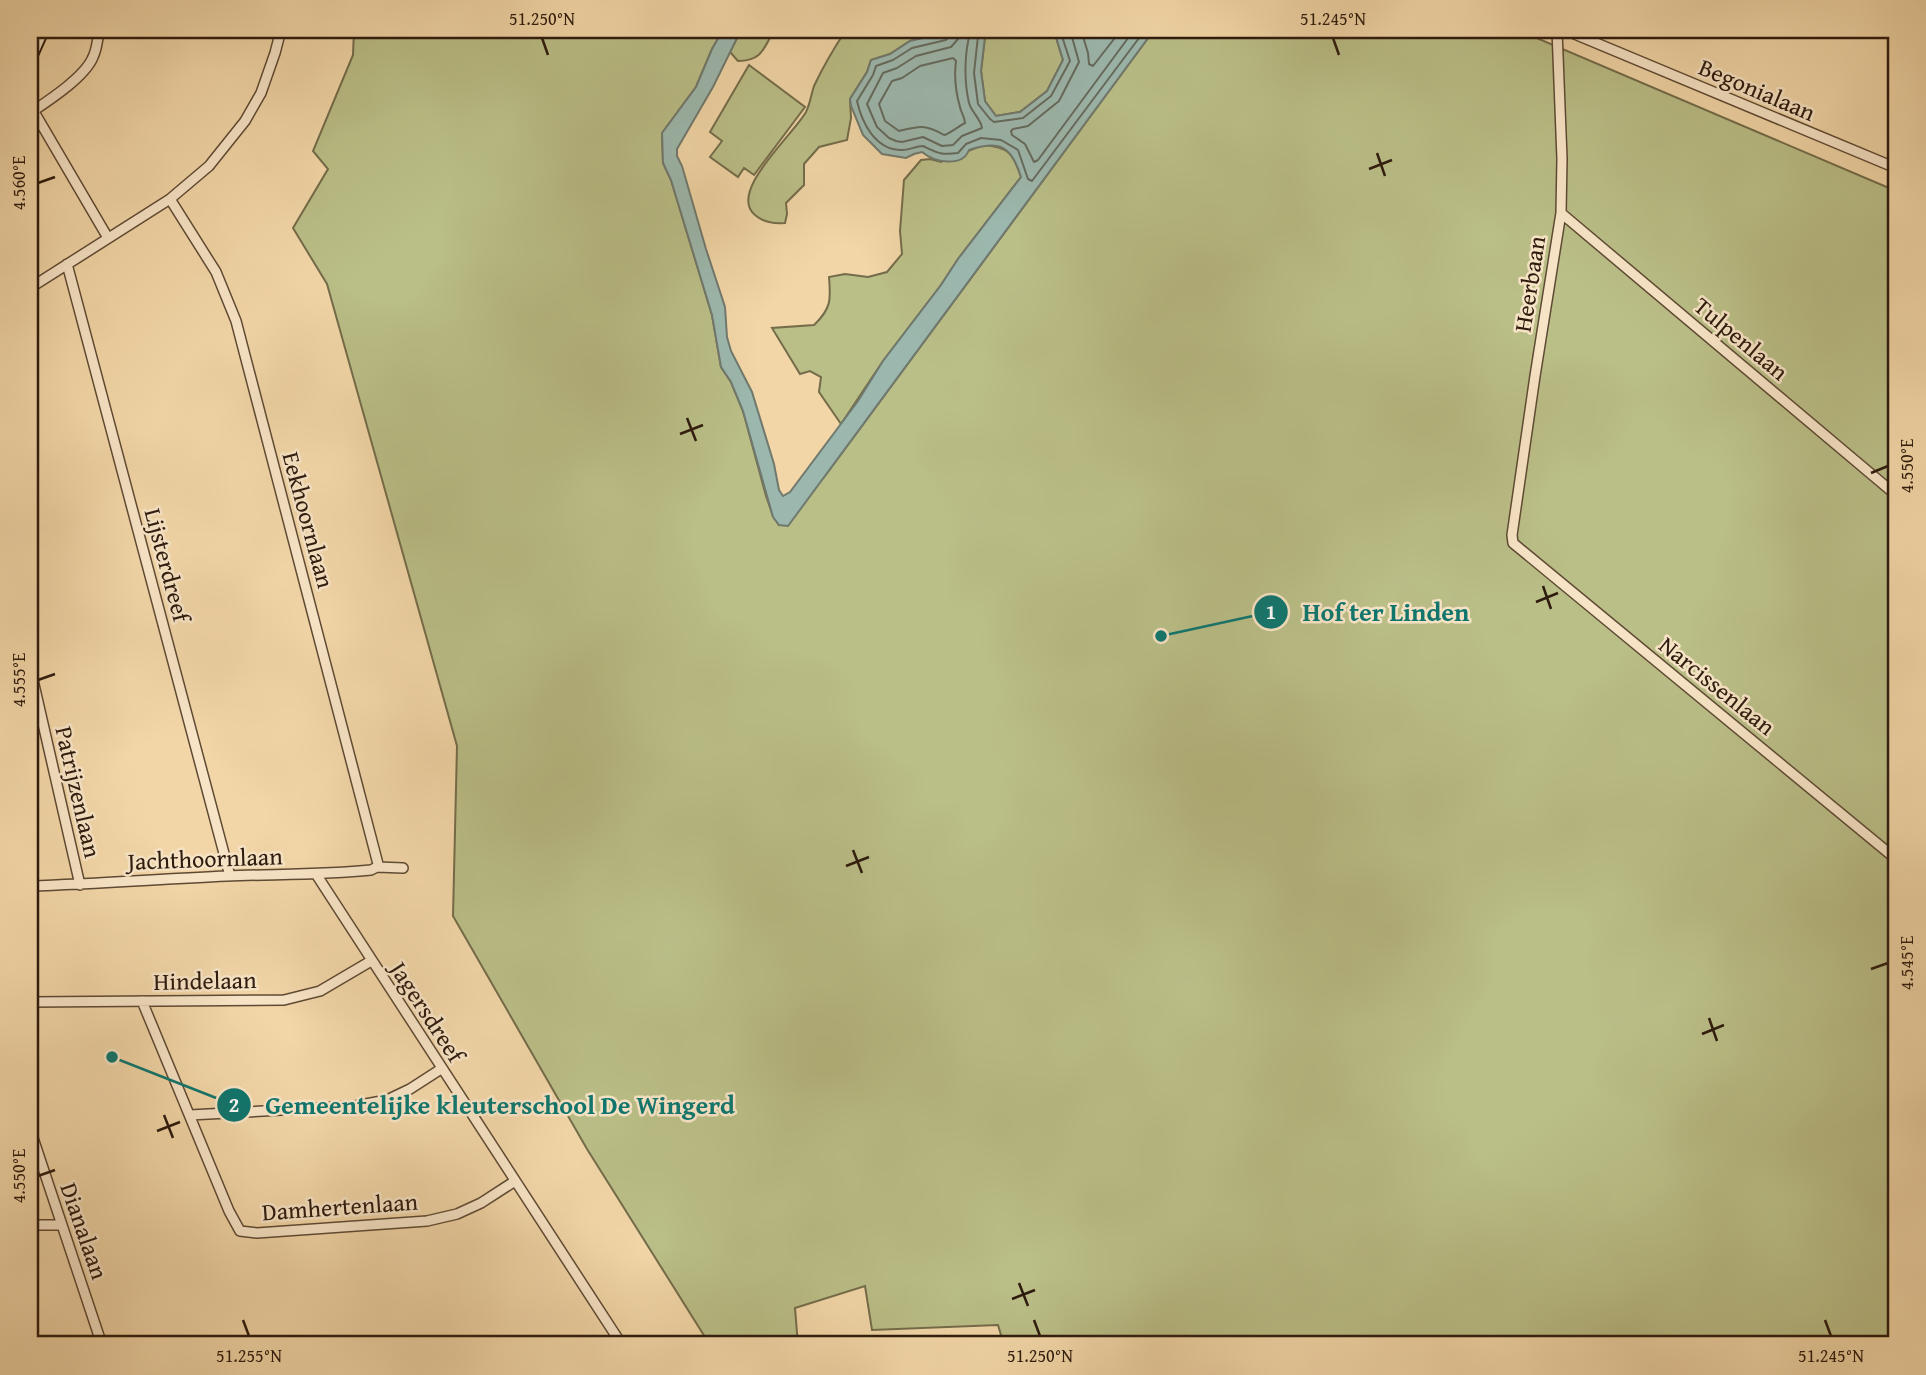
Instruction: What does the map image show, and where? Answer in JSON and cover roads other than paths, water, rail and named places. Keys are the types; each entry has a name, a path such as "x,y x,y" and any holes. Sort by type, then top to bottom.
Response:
{"main road":[{"path":"30,57 43,30"}],"street":[{"path":"99,30 93,58 85,69 32,111 108,238"},
{"path":"30,288 170,199 209,166 245,121 261,93 281,30"},
{"name":"Heerbaan","path":"1513,543 1535,376 1561,213 1562,159 1557,30"},
{"name":"Begonialaan","path":"1565,30 1896,169"},
{"name":"Eekhoornlaan","path":"170,199 216,272 236,321 378,866"},
{"name":"Tulpenlaan","path":"1561,213 1896,495"},
{"name":"Lijsterdreef","path":"67,264 230,876"},
{"name":"Narcissenlaan","path":"1513,543 1896,859"},
{"name":"Patrijzenlaan","path":"30,667 80,885"},
{"name":"Jachthoornlaan","path":"30,886 316,874 364,871 378,866 402,869"},
{"name":"Jagersdreef","path":"316,874 622,1345"},
{"name":"Hindelaan","path":"30,1002 284,1000 320,991 372,961"},
{"name":"Damhertenlaan","path":"142,1002 229,1211 240,1231 257,1233 427,1220 457,1214 481,1203 515,1181"},
{"path":"190,1115 355,1106 387,1100 441,1069"},
{"name":"Dianalaan","path":"30,1129 102,1345"},
{"path":"30,1225 62,1225"}],"water":[{"path":"723,30 741,30 713,87 677,149 677,156 725,307 731,351 752,392 779,490 783,496 790,492 858,401 883,361 1021,177 1009,152 997,146 989,145 969,150 960,159 947,162 922,152 906,158 882,154 863,135 850,99 867,72 871,60 890,54 910,41 956,30 992,30 985,37 981,71 985,101 996,116 1020,112 1047,91 1063,60 1055,34 1049,30 1154,30 788,526 779,525 773,517 743,411 731,382 721,367 712,315 671,180 663,163 662,133 696,87"}],"place":[{"name":"Hof ter Linden","path":"1161,636"},
{"name":"Gemeentelijke kleuterschool De Wingerd","path":"112,1057"}]}
